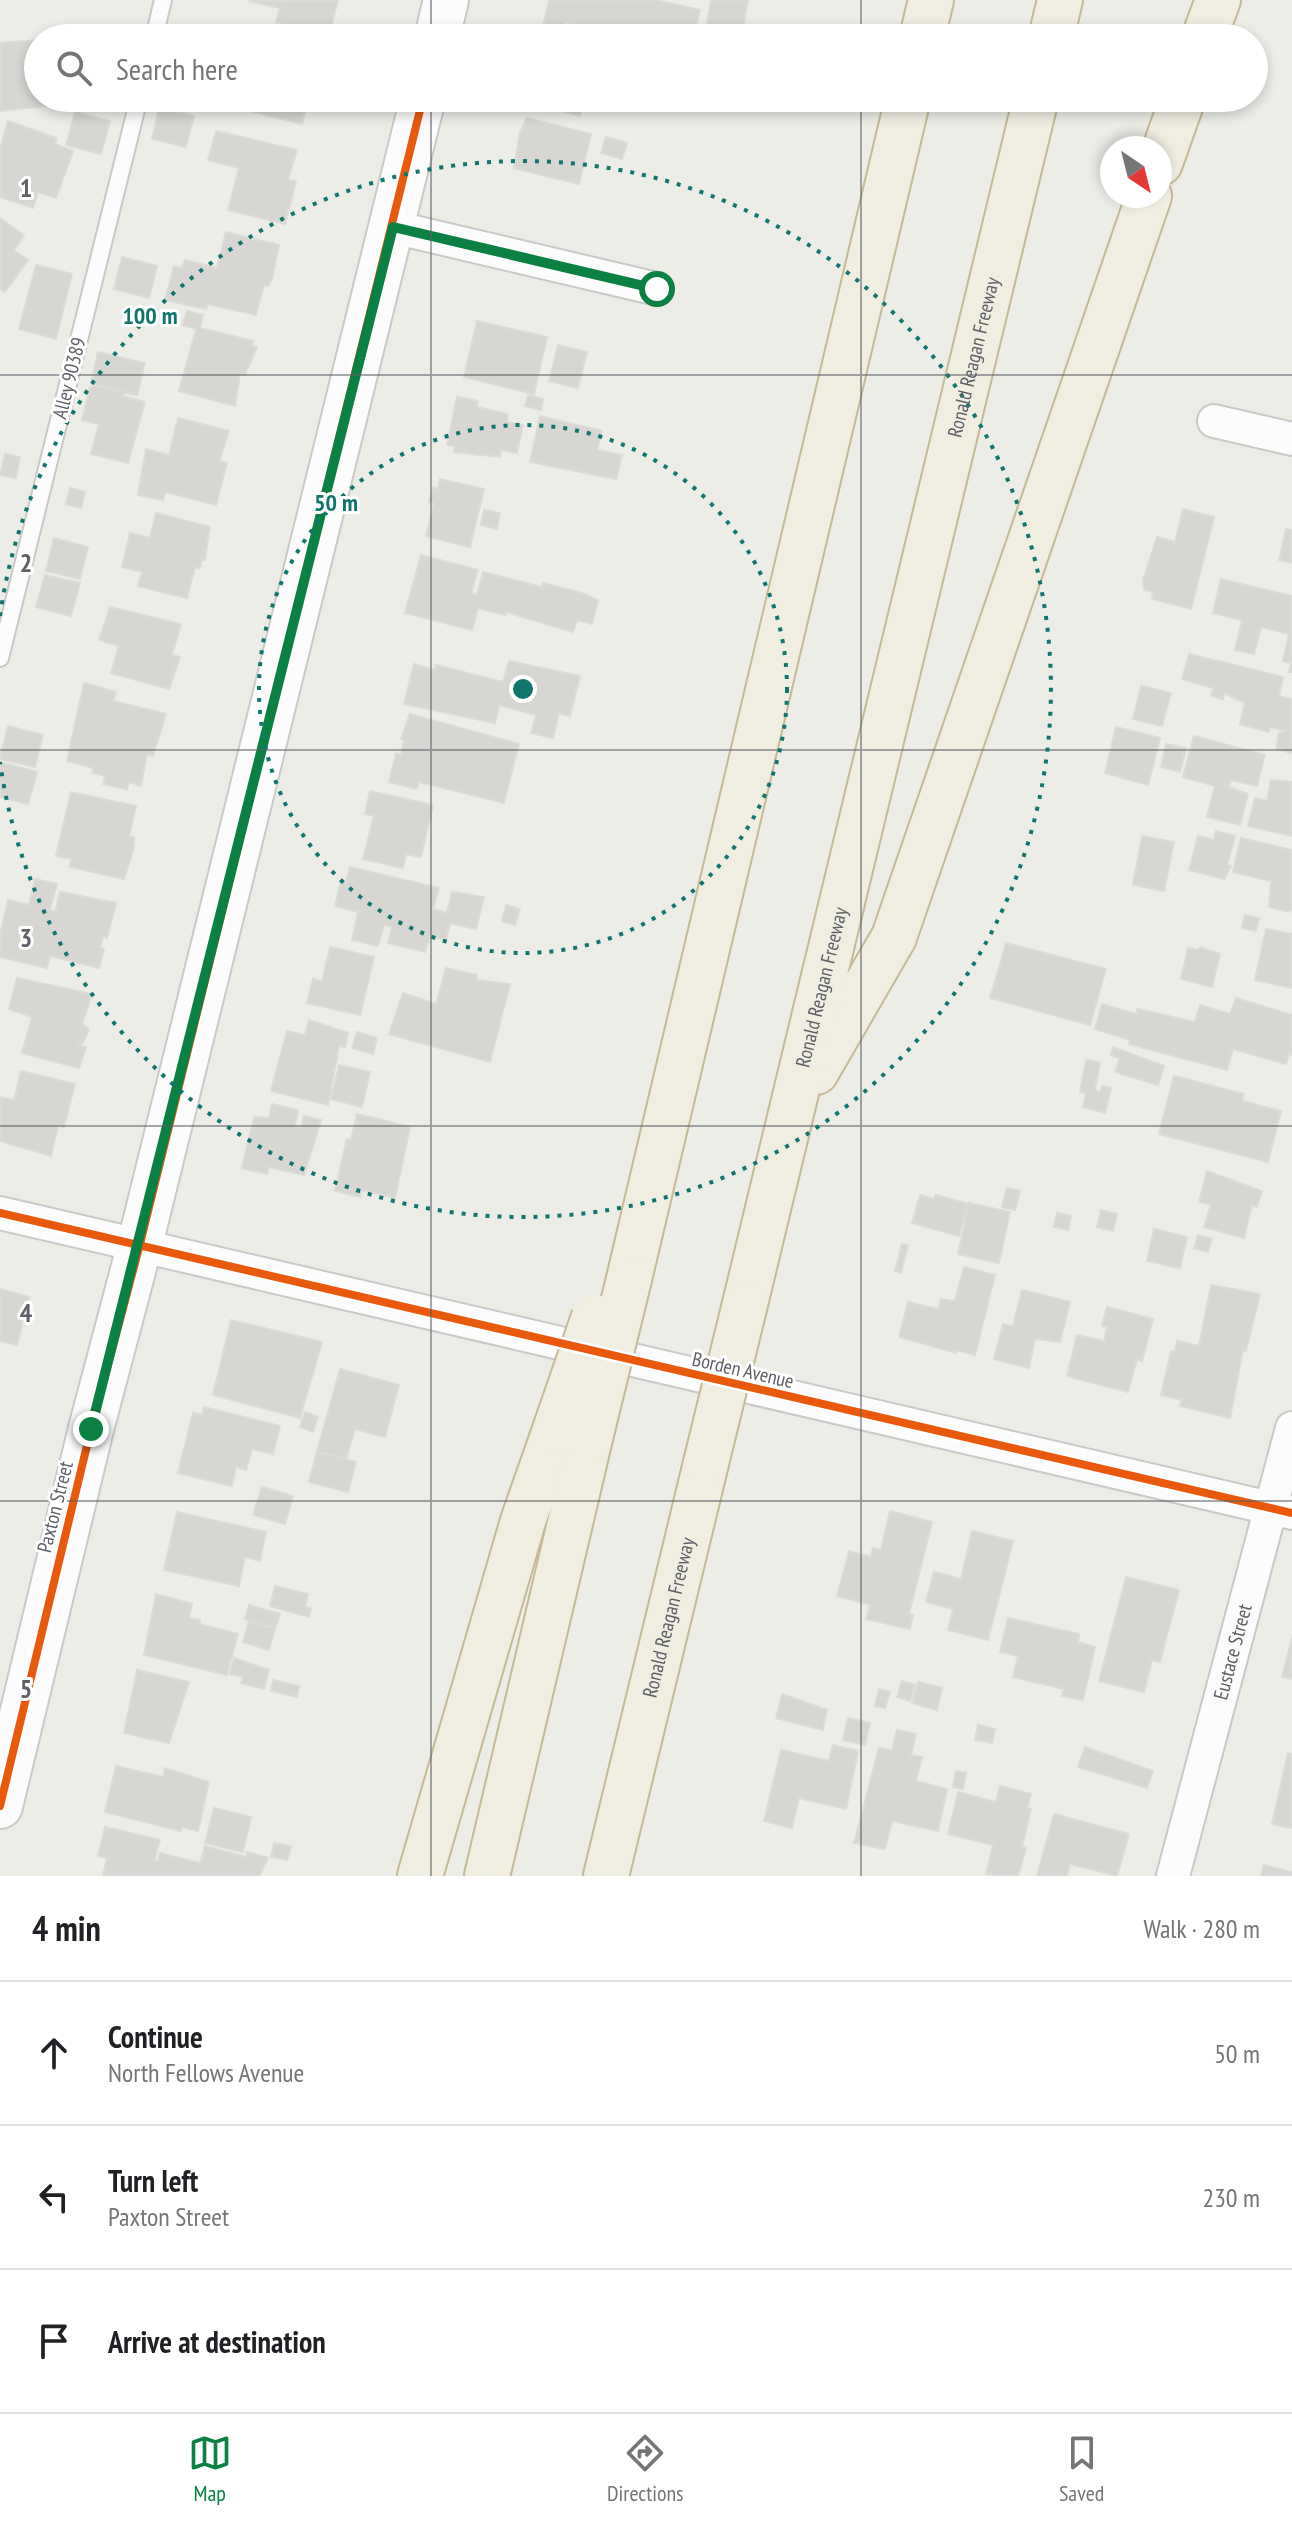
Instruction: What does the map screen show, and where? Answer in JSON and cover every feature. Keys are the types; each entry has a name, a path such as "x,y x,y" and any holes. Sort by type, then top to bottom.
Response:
{"highway":[{"path":"925,24 931,0"},
{"path":"1054,24 1060,0"},
{"path":"1209,24 1218,0"},
{"path":"487,1876 573,1434 665,1124 905,112"},
{"name":"Ronald Reagan Freeway","path":"606,1876 1033,112"},
{"path":"1170,136 1178,112"},
{"path":"791,1115 894,937 1145,208"},
{"path":"420,1876 523,1521 573,1434"}],"street":[{"path":"440,24 446,0"},
{"name":"Paxton Street","path":"0,1806 420,112"},
{"path":"393,227 657,289"},
{"path":"1214,421 1292,439"},
{"name":"Borden Avenue","path":"0,1213 139,1248 1283,1511"},
{"name":"Eustace Street","path":"1173,1876 1283,1511 1292,1428"}],"lane":[{"path":"157,24 163,0"},
{"name":"Alley 90389","path":"0,658 136,112"}],"building":[{"path":"338,0 332,24 276,22 280,8 249,1"},
{"path":"549,0 656,0 700,10 696,24 543,24"},
{"path":"711,0 748,0 744,24 707,24"},
{"path":"24,41 24,108 0,111 0,43"},
{"path":"75,112 110,121 101,154 66,145"},
{"path":"158,112 194,116 186,147 152,139"},
{"path":"253,112 305,112 302,124"},
{"path":"527,118 591,134 579,184 514,168 520,132"},
{"path":"8,121 57,138 55,144 73,151 56,198 38,192 33,208 0,197 0,149"},
{"path":"216,131 297,150 288,180 296,181 285,224 228,210 239,168 208,160"},
{"path":"606,137 627,143 622,159 601,153"},
{"path":"0,218 24,235 14,251 28,260 5,292 0,289"},
{"path":"226,232 279,245 272,279 268,286 264,285 256,315 208,304 206,309 165,300 174,266 182,268 185,260 217,268"},
{"path":"122,257 157,266 149,298 114,289"},
{"path":"36,265 72,274 56,339 19,329"},
{"path":"187,311 203,315 200,328 253,341 252,346 257,347 245,375 240,374 235,406 179,391 196,329 182,325"},
{"path":"477,321 547,337 534,394 464,377"},
{"path":"558,345 587,352 578,388 549,381"},
{"path":"98,352 145,363 137,395 91,384"},
{"path":"94,385 137,395 124,393 122,396 145,402 128,463 91,454 99,424 82,420 90,387"},
{"path":"528,395 543,399 541,410 525,406"},
{"path":"457,397 478,401 477,407 508,414 507,422 523,425 517,453 501,450 500,457 454,452 455,446 447,445"},
{"path":"540,416 602,431 597,450 622,455 616,479 530,462"},
{"path":"178,418 229,431 219,461 227,463 216,505 165,492 163,500 138,495 146,449 169,455"},
{"path":"5,454 20,457 16,478 0,475"},
{"path":"440,479 484,489 470,547 426,536 434,503 429,502 433,488 438,489"},
{"path":"70,488 85,492 81,508 66,504"},
{"path":"1183,509 1214,517 1191,609 1152,599 1153,592 1144,590 1143,580 1157,537 1175,542"},
{"path":"484,510 500,513 497,529 481,525"},
{"path":"156,513 210,527 205,560 202,559 200,568 195,567 187,598 138,586 142,572 122,567 130,533 150,538"},
{"path":"1286,529 1292,530 1292,563 1279,560"},
{"path":"54,538 88,547 80,579 46,571"},
{"path":"421,555 478,570 471,593 477,595 483,572 542,587 543,583 582,593 598,600 592,624 577,620 573,632 506,612 505,615 478,608 472,630 405,613"},
{"path":"45,575 80,583 71,616 36,607"},
{"path":"1221,579 1292,596 1292,672 1289,672 1291,663 1283,661 1289,634 1261,627 1254,654 1235,650 1242,620 1213,613"},
{"path":"110,607 181,624 172,655 180,657 169,689 111,673 119,646 99,640"},
{"path":"1189,654 1283,677 1279,696 1292,699 1292,753 1276,749 1279,733 1286,731 1270,727 1269,732 1240,724 1245,703 1224,693 1223,699 1211,696 1213,688 1182,679"},
{"path":"509,661 580,676 570,716 559,713 553,738 531,733 536,715 499,705 495,723 404,704 414,664 435,670 436,665 503,682"},
{"path":"84,683 116,692 113,701 166,714 153,756 147,754 141,786 129,782 127,789 103,784 105,776 92,773 93,768 67,761"},
{"path":"1141,686 1171,693 1162,726 1133,719"},
{"path":"410,714 519,744 504,803 419,782 416,789 389,782 396,753 401,755 404,740 401,739"},
{"path":"8,726 43,735 35,767 0,759"},
{"path":"1116,727 1160,738 1148,785 1105,773"},
{"path":"1194,736 1265,755 1257,786 1231,780 1229,786 1223,785 1248,794 1240,825 1207,817 1215,786 1183,777"},
{"path":"1166,744 1186,748 1180,772 1161,767"},
{"path":"0,762 37,772 28,804 0,797"},
{"path":"1271,780 1292,782 1292,836 1248,826 1255,798 1267,801"},
{"path":"370,791 433,805 421,857 406,854 403,868 363,859 374,816 365,814"},
{"path":"71,792 136,806 129,837 134,837 134,847 124,879 70,867 71,859 56,856"},
{"path":"1216,831 1235,836 1227,865 1231,866 1224,879 1189,870 1198,836 1214,840"},
{"path":"1142,836 1174,842 1164,891 1133,885"},
{"path":"1241,838 1292,850 1292,909 1289,912 1269,907 1271,881 1233,872"},
{"path":"350,867 439,888 433,909 447,913 452,892 484,897 476,929 450,923 446,940 430,936 425,952 388,943 392,927 384,925 378,946 352,940 358,912 335,906 341,881 346,882"},
{"path":"35,879 57,884 50,910 55,912 60,892 116,903 107,938 103,936 100,948 104,949 99,968 50,956 47,968 0,957 0,935 8,900 29,905"},
{"path":"506,905 520,909 515,925 502,921"},
{"path":"1245,915 1259,918 1256,931 1242,928"},
{"path":"1266,929 1292,934 1292,988 1255,980"},
{"path":"1006,943 1106,969 1090,1025 990,998"},
{"path":"330,947 374,957 360,1015 307,1003 313,979 322,981"},
{"path":"1200,947 1220,954 1212,987 1181,979 1188,948 1199,950"},
{"path":"446,968 477,975 476,980 510,984 490,1062 389,1034 403,993 436,1004"},
{"path":"17,978 92,994 82,1024 89,1029 83,1043 77,1045 86,1047 79,1068 22,1053 32,1017 9,1009"},
{"path":"1236,998 1292,1015 1292,1055 1289,1054 1286,1064 1233,1049 1227,1070 1129,1044 1130,1040 1095,1029 1102,1004 1136,1014 1137,1009 1195,1022 1200,1005 1230,1014"},
{"path":"309,1020 348,1033 345,1047 339,1046 328,1105 271,1091 287,1031 305,1035"},
{"path":"357,1032 377,1038 373,1054 352,1048"},
{"path":"1113,1047 1164,1066 1158,1085 1115,1072 1120,1058 1111,1055"},
{"path":"1086,1060 1100,1062 1095,1090 1100,1092 1102,1086 1111,1088 1105,1113 1083,1107 1086,1093 1080,1092"},
{"path":"339,1065 370,1072 362,1107 331,1099"},
{"path":"21,1071 75,1084 64,1127 58,1125 51,1156 0,1141 0,1097 14,1100"},
{"path":"1174,1076 1244,1094 1242,1101 1281,1111 1268,1162 1159,1134"},
{"path":"272,1104 298,1110 295,1126 301,1128 304,1116 321,1120 304,1175 269,1167 267,1174 242,1168 254,1117 269,1118"},
{"path":"357,1114 410,1127 395,1198 361,1190 360,1197 335,1191 347,1139 351,1140"},
{"path":"1207,1171 1262,1191 1257,1207 1252,1205 1244,1238 1204,1227 1211,1204 1199,1202"},
{"path":"1007,1188 1020,1191 1015,1210 1002,1207"},
{"path":"920,1195 934,1199 936,1195 968,1204 959,1236 912,1223"},
{"path":"969,1203 1010,1212 999,1263 958,1254"},
{"path":"1101,1210 1117,1214 1113,1231 1097,1227"},
{"path":"1057,1213 1071,1216 1068,1230 1054,1227"},
{"path":"1154,1229 1187,1237 1180,1268 1147,1261"},
{"path":"1198,1235 1212,1239 1208,1252 1194,1248"},
{"path":"902,1244 908,1245 901,1273 895,1271"},
{"path":"964,1267 995,1275 975,1355 956,1350 956,1353 899,1337 908,1302 938,1309 941,1299 955,1301"},
{"path":"1211,1285 1260,1294 1246,1351 1243,1350 1230,1418 1180,1406 1182,1400 1161,1395 1171,1351 1175,1352 1177,1341 1199,1346"},
{"path":"0,1289 29,1297 17,1345 0,1341"},
{"path":"1022,1290 1070,1302 1060,1342 1035,1339 1029,1368 994,1359 1003,1324 1013,1326"},
{"path":"1107,1307 1153,1319 1142,1361 1137,1359 1128,1392 1067,1376 1077,1335 1104,1341 1107,1327 1102,1326"},
{"path":"231,1320 322,1342 300,1418 213,1395"},
{"path":"340,1369 399,1385 385,1437 355,1429 346,1459 317,1452"},
{"path":"204,1407 280,1426 273,1454 252,1449 246,1470 236,1467 232,1486 178,1473 193,1413 202,1415"},
{"path":"305,1412 318,1417 313,1432 300,1427"},
{"path":"317,1452 356,1462 348,1492 309,1482"},
{"path":"262,1487 293,1496 285,1524 253,1515"},
{"path":"890,1511 932,1522 909,1614 913,1615 910,1629 866,1619 870,1605 837,1596 849,1551 871,1557 873,1548 881,1550"},
{"path":"177,1512 266,1532 260,1561 245,1557 239,1586 164,1570"},
{"path":"972,1531 1013,1541 988,1640 948,1630 953,1609 926,1602 934,1572 961,1579"},
{"path":"1126,1577 1179,1590 1160,1662 1152,1660 1144,1692 1099,1681"},
{"path":"275,1586 308,1594 305,1607 311,1608 309,1617 270,1606"},
{"path":"156,1594 192,1604 189,1618 200,1620 199,1624 238,1634 227,1675 144,1655"},
{"path":"249,1605 280,1614 275,1629 245,1619"},
{"path":"1008,1618 1079,1634 1078,1642 1095,1647 1083,1700 1062,1696 1064,1689 1013,1677 1018,1656 1000,1652"},
{"path":"249,1621 275,1629 269,1650 243,1642"},
{"path":"1292,1638 1292,1679 1282,1677"},
{"path":"234,1658 269,1670 264,1689 241,1683 243,1677 230,1674"},
{"path":"137,1670 189,1682 169,1743 124,1733"},
{"path":"273,1680 299,1686 297,1697 271,1691"},
{"path":"902,1681 915,1685 910,1701 897,1697"},
{"path":"918,1682 942,1688 937,1710 912,1703"},
{"path":"879,1689 890,1692 885,1708 875,1706"},
{"path":"782,1694 827,1710 823,1730 776,1718"},
{"path":"848,1718 870,1723 865,1745 843,1740"},
{"path":"978,1725 995,1729 992,1743 975,1740"},
{"path":"897,1730 916,1734 911,1755 922,1757 916,1781 947,1789 938,1831 892,1821 885,1849 854,1843 879,1748 892,1750"},
{"path":"833,1745 858,1751 846,1809 799,1798 792,1828 764,1821 781,1750 829,1761"},
{"path":"1085,1747 1153,1771 1147,1788 1078,1767"},
{"path":"1288,1753 1292,1754 1292,1828 1272,1824"},
{"path":"116,1766 163,1777 165,1768 209,1782 198,1831 182,1827 181,1831 105,1812"},
{"path":"956,1771 966,1773 963,1789 953,1787"},
{"path":"1000,1786 1031,1794 1027,1808 1031,1809 1022,1847 1026,1848 1018,1876 986,1874 993,1845 948,1834 958,1792 996,1802"},
{"path":"214,1808 251,1817 243,1852 205,1843"},
{"path":"1054,1814 1129,1834 1117,1876 1070,1864 1067,1876 1037,1876"},
{"path":"105,1827 160,1840 154,1861 158,1861 160,1853 200,1863 205,1846 246,1857 247,1852 268,1858 259,1876 103,1876 107,1858 98,1856"},
{"path":"274,1843 291,1846 287,1860 271,1857"},
{"path":"1264,1865 1292,1872 1292,1876 1261,1876"}],"cycle path":[{"path":"0,1806 420,112"},
{"path":"0,1213 1292,1513"}],"route":[{"path":"91,1429 139,1248 393,227 657,289"}]}
